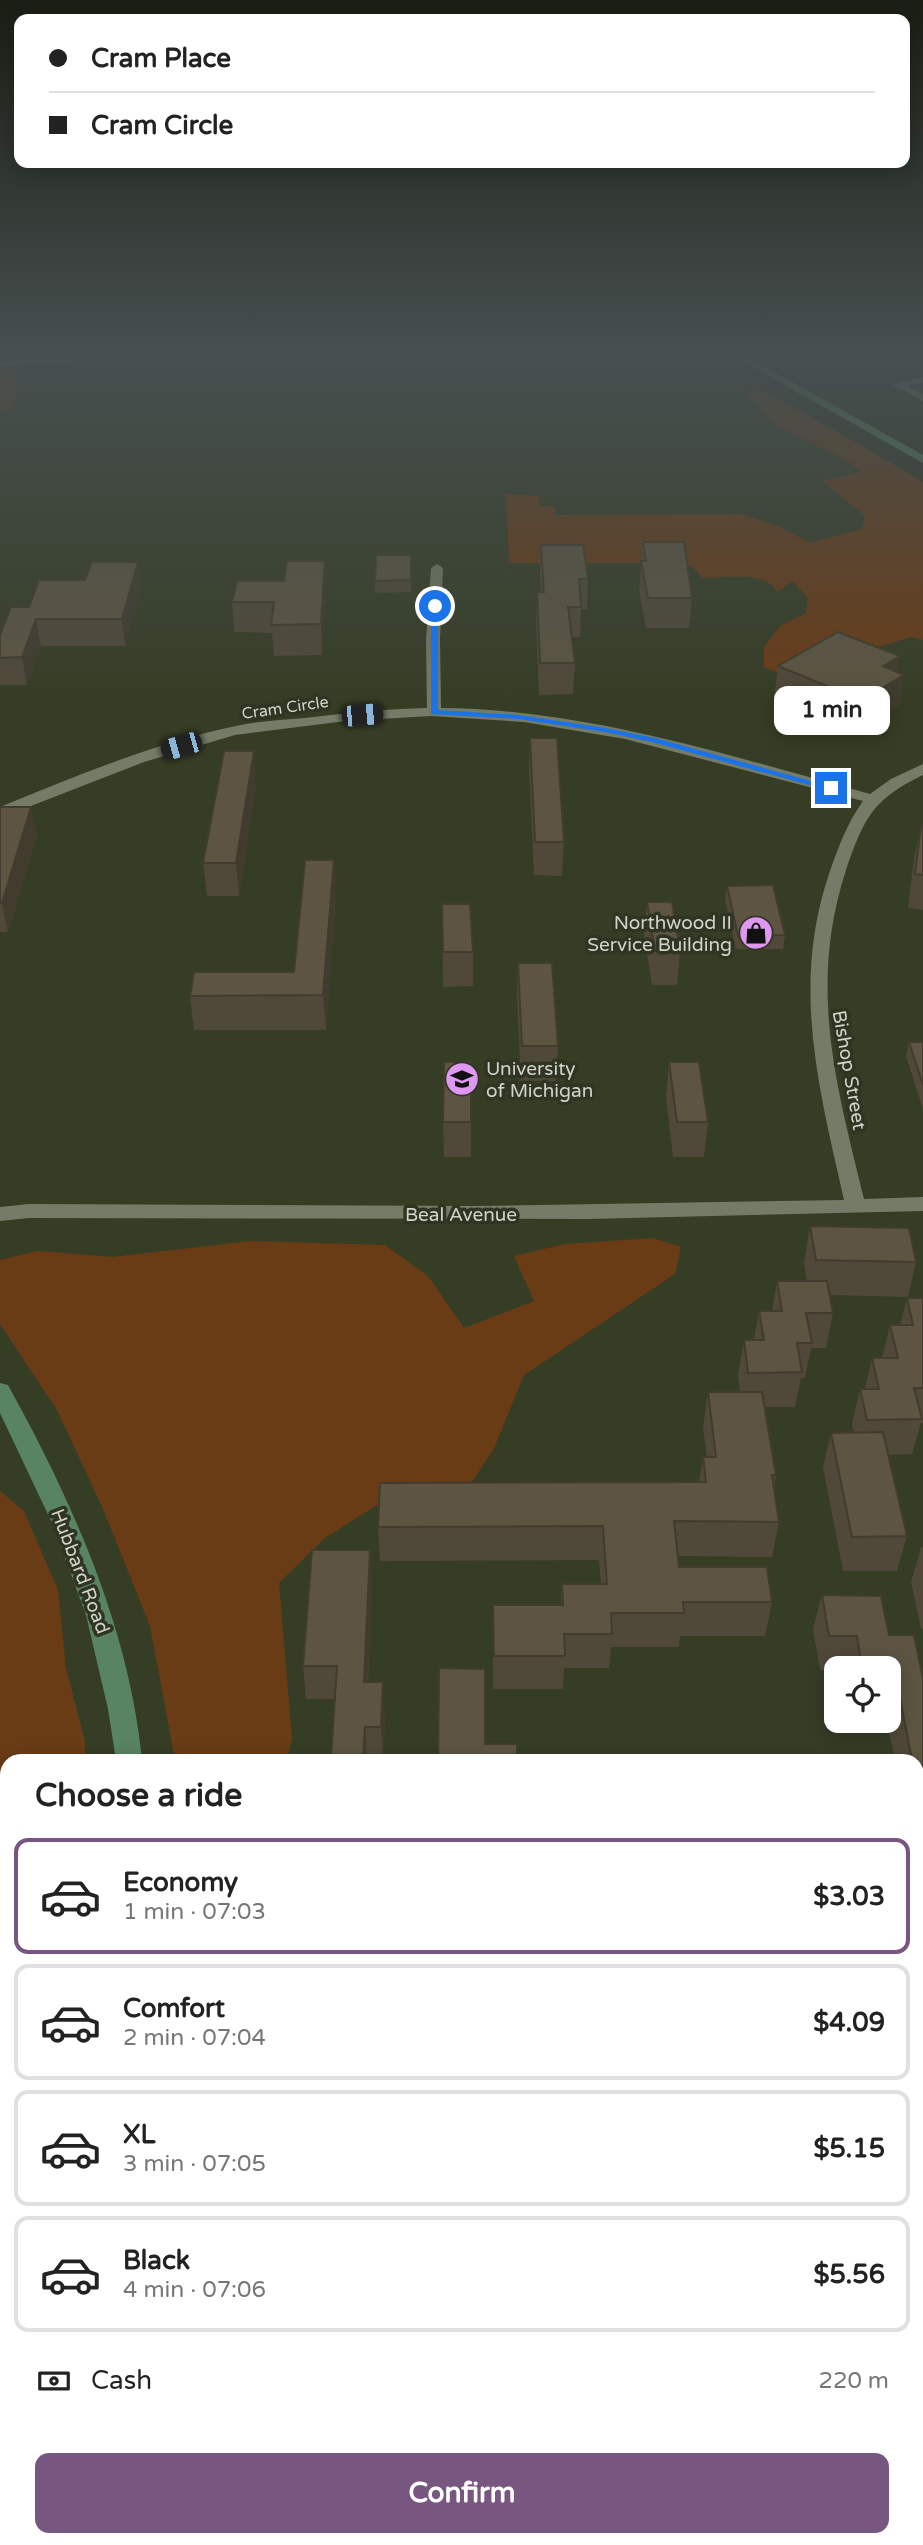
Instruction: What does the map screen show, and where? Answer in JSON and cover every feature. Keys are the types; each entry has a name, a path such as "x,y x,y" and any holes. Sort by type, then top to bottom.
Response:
{"street":[{"path":"434,712 437,568"},
{"name":"Cram Circle","path":"0,813 134,759 228,732 352,716 434,712 519,717 605,730 653,740 872,799"},
{"path":"872,799 923,769"},
{"name":"Bishop Street","path":"856,1206 824,1067 817,1023 816,986 820,935 830,889 853,833 872,799"},
{"name":"Beal Avenue","path":"0,1214 29,1211 506,1213 923,1204"},
{"name":"Hubbard Road","path":"0,1391 64,1521 93,1594 110,1647 123,1710 128,1754"}],"shaded area":[{"name":"University of Michigan","path":"0,468 884,468 923,490 923,1754 0,1754"},
{"path":"857,468 899,468 923,482 923,640 911,637 882,646 818,656 780,674 764,667 764,647 780,626 806,613 808,598 793,581 777,592 772,585 754,578 703,578 693,567 680,563 509,563 506,495 509,494 539,496 540,506 554,506 556,515 740,514 776,525 810,543 862,529 865,516 822,481 862,472"},
{"path":"653,1238 681,1247 675,1274 524,1375 494,1448 460,1501 382,1502 325,1538 279,1583 292,1739 288,1754 174,1754 150,1626 103,1509 57,1410 0,1324 0,1260 37,1251 112,1257 251,1241 385,1245 428,1276 464,1328 534,1301 514,1256 565,1244"},
{"path":"0,1491 24,1511 58,1590 66,1668 85,1742 85,1754 0,1754"}],"building":[{"path":"643,542 684,542 692,598 648,598 641,561 646,561"},
{"path":"541,545 583,545 588,579 579,579 581,607 568,607 575,663 540,663 537,592 544,592"},
{"path":"376,555 411,555 411,580 375,581"},
{"path":"287,561 325,561 321,624 271,625 274,602 232,602 237,581 284,581"},
{"path":"92,562 138,562 122,619 36,619 22,657 0,658 0,635 11,607 29,607 39,580 85,580"},
{"path":"838,632 900,656 883,666 904,675 861,700 778,666"},
{"path":"530,738 557,738 564,842 535,842"},
{"path":"224,751 254,751 236,863 203,863"},
{"path":"0,807 31,807 2,903 0,903"},
{"path":"923,825 923,875 915,874"},
{"path":"305,860 334,860 323,995 190,996 194,972 294,972"},
{"name":"Northwood II Service Building","path":"773,885 785,935 738,936 727,886"},
{"path":"647,902 672,902 680,951 655,951"},
{"path":"442,904 470,904 473,952 443,952"},
{"path":"518,963 552,963 558,1046 522,1046"},
{"path":"909,1042 923,1042 923,1085"},
{"path":"444,1062 471,1062 471,1122 443,1122"},
{"path":"669,1062 699,1062 708,1122 677,1122"},
{"path":"810,1226 909,1228 916,1262 816,1260"},
{"path":"777,1281 827,1281 833,1313 806,1313 812,1343 797,1343 802,1372 748,1373 744,1340 764,1340 759,1311 782,1311"},
{"path":"907,1298 923,1298 923,1388 914,1388 922,1419 867,1420 860,1389 879,1389 872,1358 898,1358 890,1325 913,1325"},
{"path":"708,1392 762,1392 776,1475 772,1475 779,1522 674,1521 679,1567 767,1567 772,1602 683,1602 684,1613 611,1613 612,1634 564,1634 565,1656 494,1656 493,1605 563,1605 562,1584 607,1584 603,1526 378,1527 380,1483 706,1482 703,1457 716,1457"},
{"path":"883,1432 907,1536 852,1537 831,1433"},
{"path":"312,1550 370,1550 364,1682 383,1682 381,1727 365,1727 363,1754 331,1754 337,1666 303,1666"},
{"path":"822,1595 881,1596 889,1635 914,1635 923,1679 923,1754 911,1754 901,1703 901,1656 860,1656 857,1636 829,1636"},
{"path":"439,1668 485,1669 485,1744 517,1744 517,1754 438,1754"}],"place":[{"name":"Northwood II Service Building","path":"756,933"},
{"name":"University of Michigan","path":"462,1079"}],"route":[{"path":"435,606 434,712 519,717 605,730 653,740 831,788"}]}
